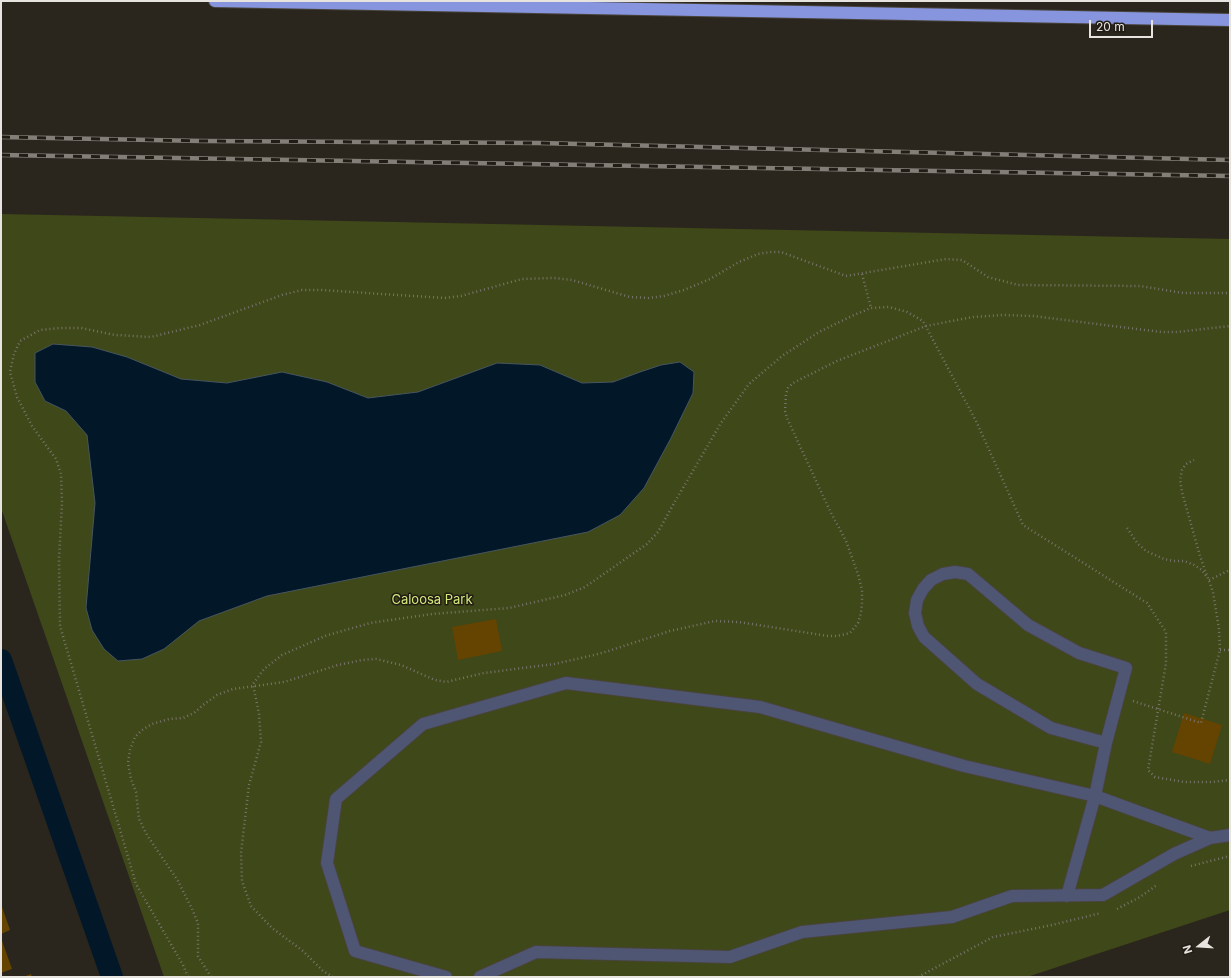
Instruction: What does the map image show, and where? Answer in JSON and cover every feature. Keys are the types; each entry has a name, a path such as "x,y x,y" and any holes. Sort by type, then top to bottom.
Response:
{"highway":[{"path":"214,1 1230,20"}],"lane":[{"path":"1067,896 1095,796 1106,743 1126,668 1079,653 1028,625 968,574 955,572 943,574 931,580 923,589 917,600 915,613 918,626 924,637 977,684 1051,728 1106,743"},
{"path":"446,977 355,951 327,863 336,799 423,724 566,683 760,707 964,766 1095,796 1210,838"},
{"path":"480,977 536,952 730,958 802,932 952,917 1012,896 1104,895 1174,854 1210,838 1230,835"}],"path":[{"path":"188,977 183,965 136,884 60,626 59,559 62,503 61,474 56,459 32,426 17,397 10,372 14,354 20,341 40,330 60,328 81,328 115,335 151,337 200,324 282,295 302,290 444,298 461,296 522,279 554,278 572,280 630,297 648,298 664,296 684,290 710,279 739,262 758,254 770,252 781,252 846,276 946,259 962,260 988,277 1018,285 1140,286 1183,293 1230,293"},
{"path":"862,274 871,308"},
{"path":"333,977 323,971 261,917 251,906 242,881 241,853 249,785 261,742 259,714 252,684 264,669 282,655 325,636 370,623 432,614 509,608 565,595 585,587 647,544 658,532 721,423 749,384 782,356 818,332 871,308 889,307 907,312 923,321 977,423 1023,525 1147,603 1166,632 1166,663 1148,770 1155,778 1184,782 1212,782 1230,780"},
{"path":"211,977 198,956 198,923 192,909 178,881 147,835 139,819 136,792 128,763 130,750 135,737 142,730 152,724 169,719 183,718 194,713 217,695 233,689 284,682 338,665 362,660 376,660 401,665 441,682 453,681 484,673 554,664 602,653 670,631 715,621 739,622 828,636 837,636 850,633 858,623 861,613 862,590 846,541 791,427 785,411 786,394 788,388 793,383 837,361 926,326 973,317 1003,314 1033,316 1161,332 1177,332 1230,326"},
{"path":"1118,696 1201,722 1220,650 1217,608 1188,515 1180,480 1182,470 1186,464 1194,460"},
{"path":"1127,528 1135,541 1146,550 1164,559 1184,561 1194,565 1202,570 1209,580"},
{"path":"1209,580 1230,570"},
{"path":"1220,650 1230,650"},
{"path":"1189,867 1230,856"},
{"path":"1115,910 1140,897 1159,884"},
{"path":"918,977 993,937 1052,925 1108,911"}],"green space":[{"name":"Caloosa Park","path":"1,214 1230,239 1230,910 1027,977 164,977 1,508"}],"water":[{"path":"53,344 92,347 127,357 181,379 227,383 282,372 327,382 368,398 418,392 497,363 540,365 582,383 613,382 661,365 680,362 694,372 693,393 644,488 620,515 588,532 267,596 199,621 164,649 142,659 118,661 104,649 92,630 86,608 95,503 87,435 66,411 45,401 35,382 35,353"}],"building":[{"path":"496,619 502,651 458,660 452,627"},
{"path":"1184,713 1222,725 1210,764 1172,752"},
{"path":"2,907 10,930 1,934 1,908"},
{"path":"1,938 12,969 1,973"},
{"path":"31,974 32,977 23,977"}],"waterway":[{"path":"1,660 112,977"}],"railway":[{"path":"1,137 202,141 539,143 1230,160"},
{"path":"1,155 1230,176"}]}
